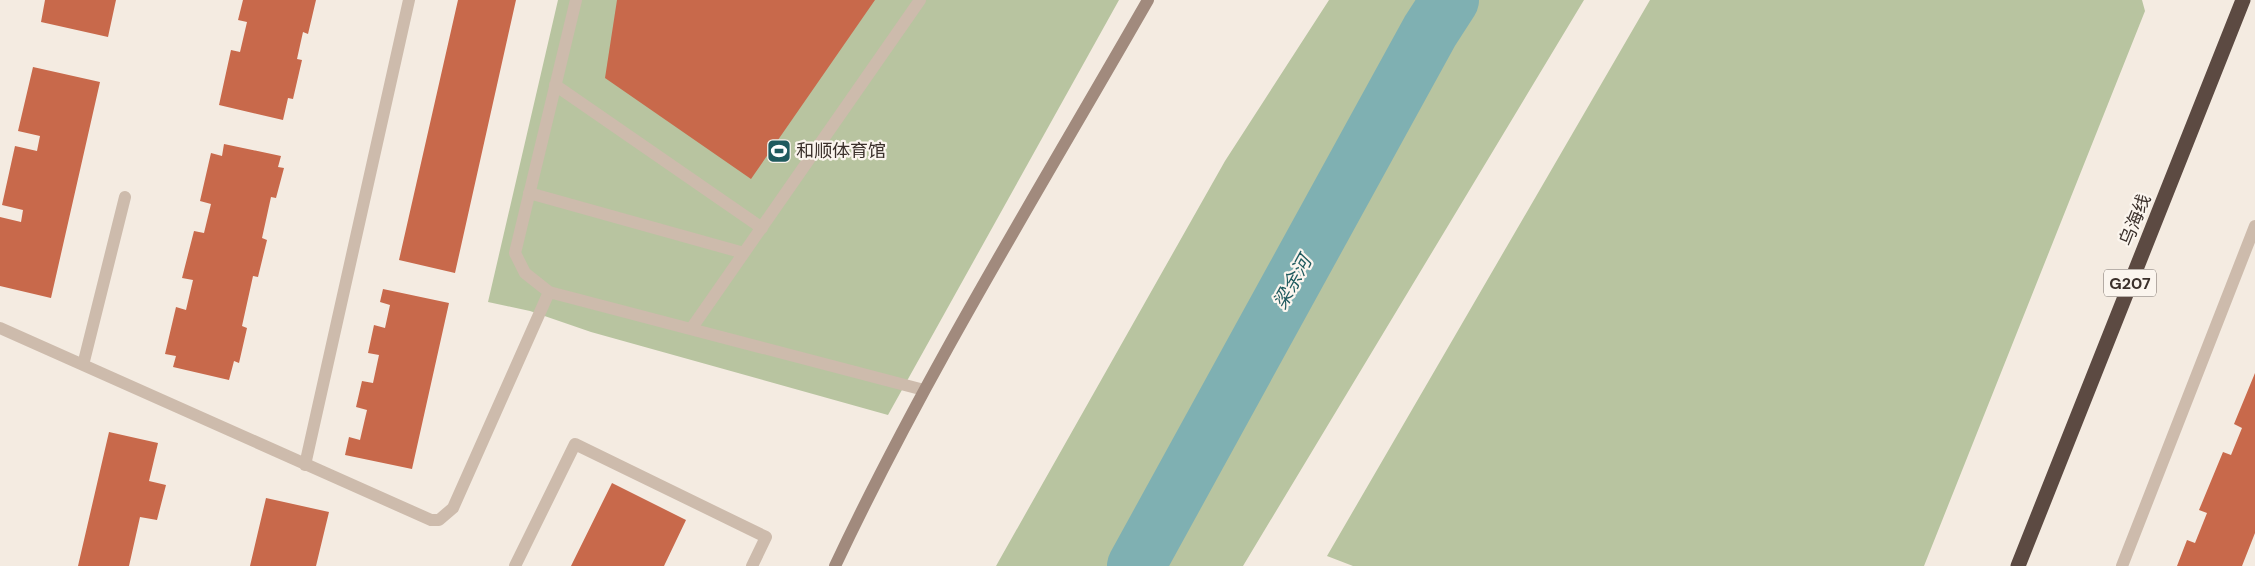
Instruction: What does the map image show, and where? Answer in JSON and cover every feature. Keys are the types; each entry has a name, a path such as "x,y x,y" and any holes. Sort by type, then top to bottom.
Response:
{"highway":[{"name":"乌海线","path":"2018,566 2243,0"}],"main road":[{"path":"835,566 867,497 924,390 1148,0"}],"lane":[{"path":"305,465 409,0"},
{"path":"576,0 515,253 525,273 549,292 924,390"},
{"path":"691,329 920,0"},
{"path":"555,85 762,228"},
{"path":"529,193 744,253"},
{"path":"83,365 125,197"},
{"path":"2122,566 2255,226"},
{"path":"0,328 305,465 431,520 439,520 453,508 549,292"},
{"path":"515,566 575,444 766,537 752,566"}],"green space":[{"name":"和顺体育馆","path":"558,0 1119,0 888,415 591,332 530,311 488,302"},
{"path":"1329,0 1584,0 1243,566 996,566 1225,161"},
{"path":"1650,0 2142,0 2145,11 1924,566 1353,566 1327,556"}],"building":[{"path":"45,0 116,0 108,37 41,22"},
{"path":"243,0 316,0 308,34 303,32 297,59 302,60 293,99 288,98 283,120 219,105 231,50 240,52 247,22 238,20"},
{"path":"458,0 516,0 455,273 399,260"},
{"path":"617,0 875,0 751,179 605,78"},
{"path":"33,67 100,82 51,298 0,286 0,217 21,222 23,210 2,205 15,146 37,151 40,136 18,131"},
{"path":"224,144 281,156 278,167 284,168 276,198 271,197 262,238 267,240 258,277 253,276 242,326 247,328 239,363 234,361 229,380 173,367 176,356 165,354 176,307 186,310 193,280 182,278 194,231 204,233 211,204 200,201 211,153 222,156"},
{"path":"383,289 449,303 412,469 345,455 349,437 360,440 367,410 356,407 362,381 373,383 379,355 368,353 374,325 385,328 390,305 380,302"},
{"path":"2255,373 2255,533 2242,566 2177,566 2187,540 2195,543 2207,513 2199,510 2223,452 2231,455 2242,428 2234,424"},
{"path":"109,432 158,443 149,481 166,485 157,520 140,517 129,566 78,566"},
{"path":"612,483 686,520 664,566 571,566"},
{"path":"266,498 329,512 316,566 250,566"}],"waterway":[{"name":"梁余河","path":"1136,566 1430,31 1450,0"}],"place":[{"name":"和顺体育馆","path":"779,151"}]}
